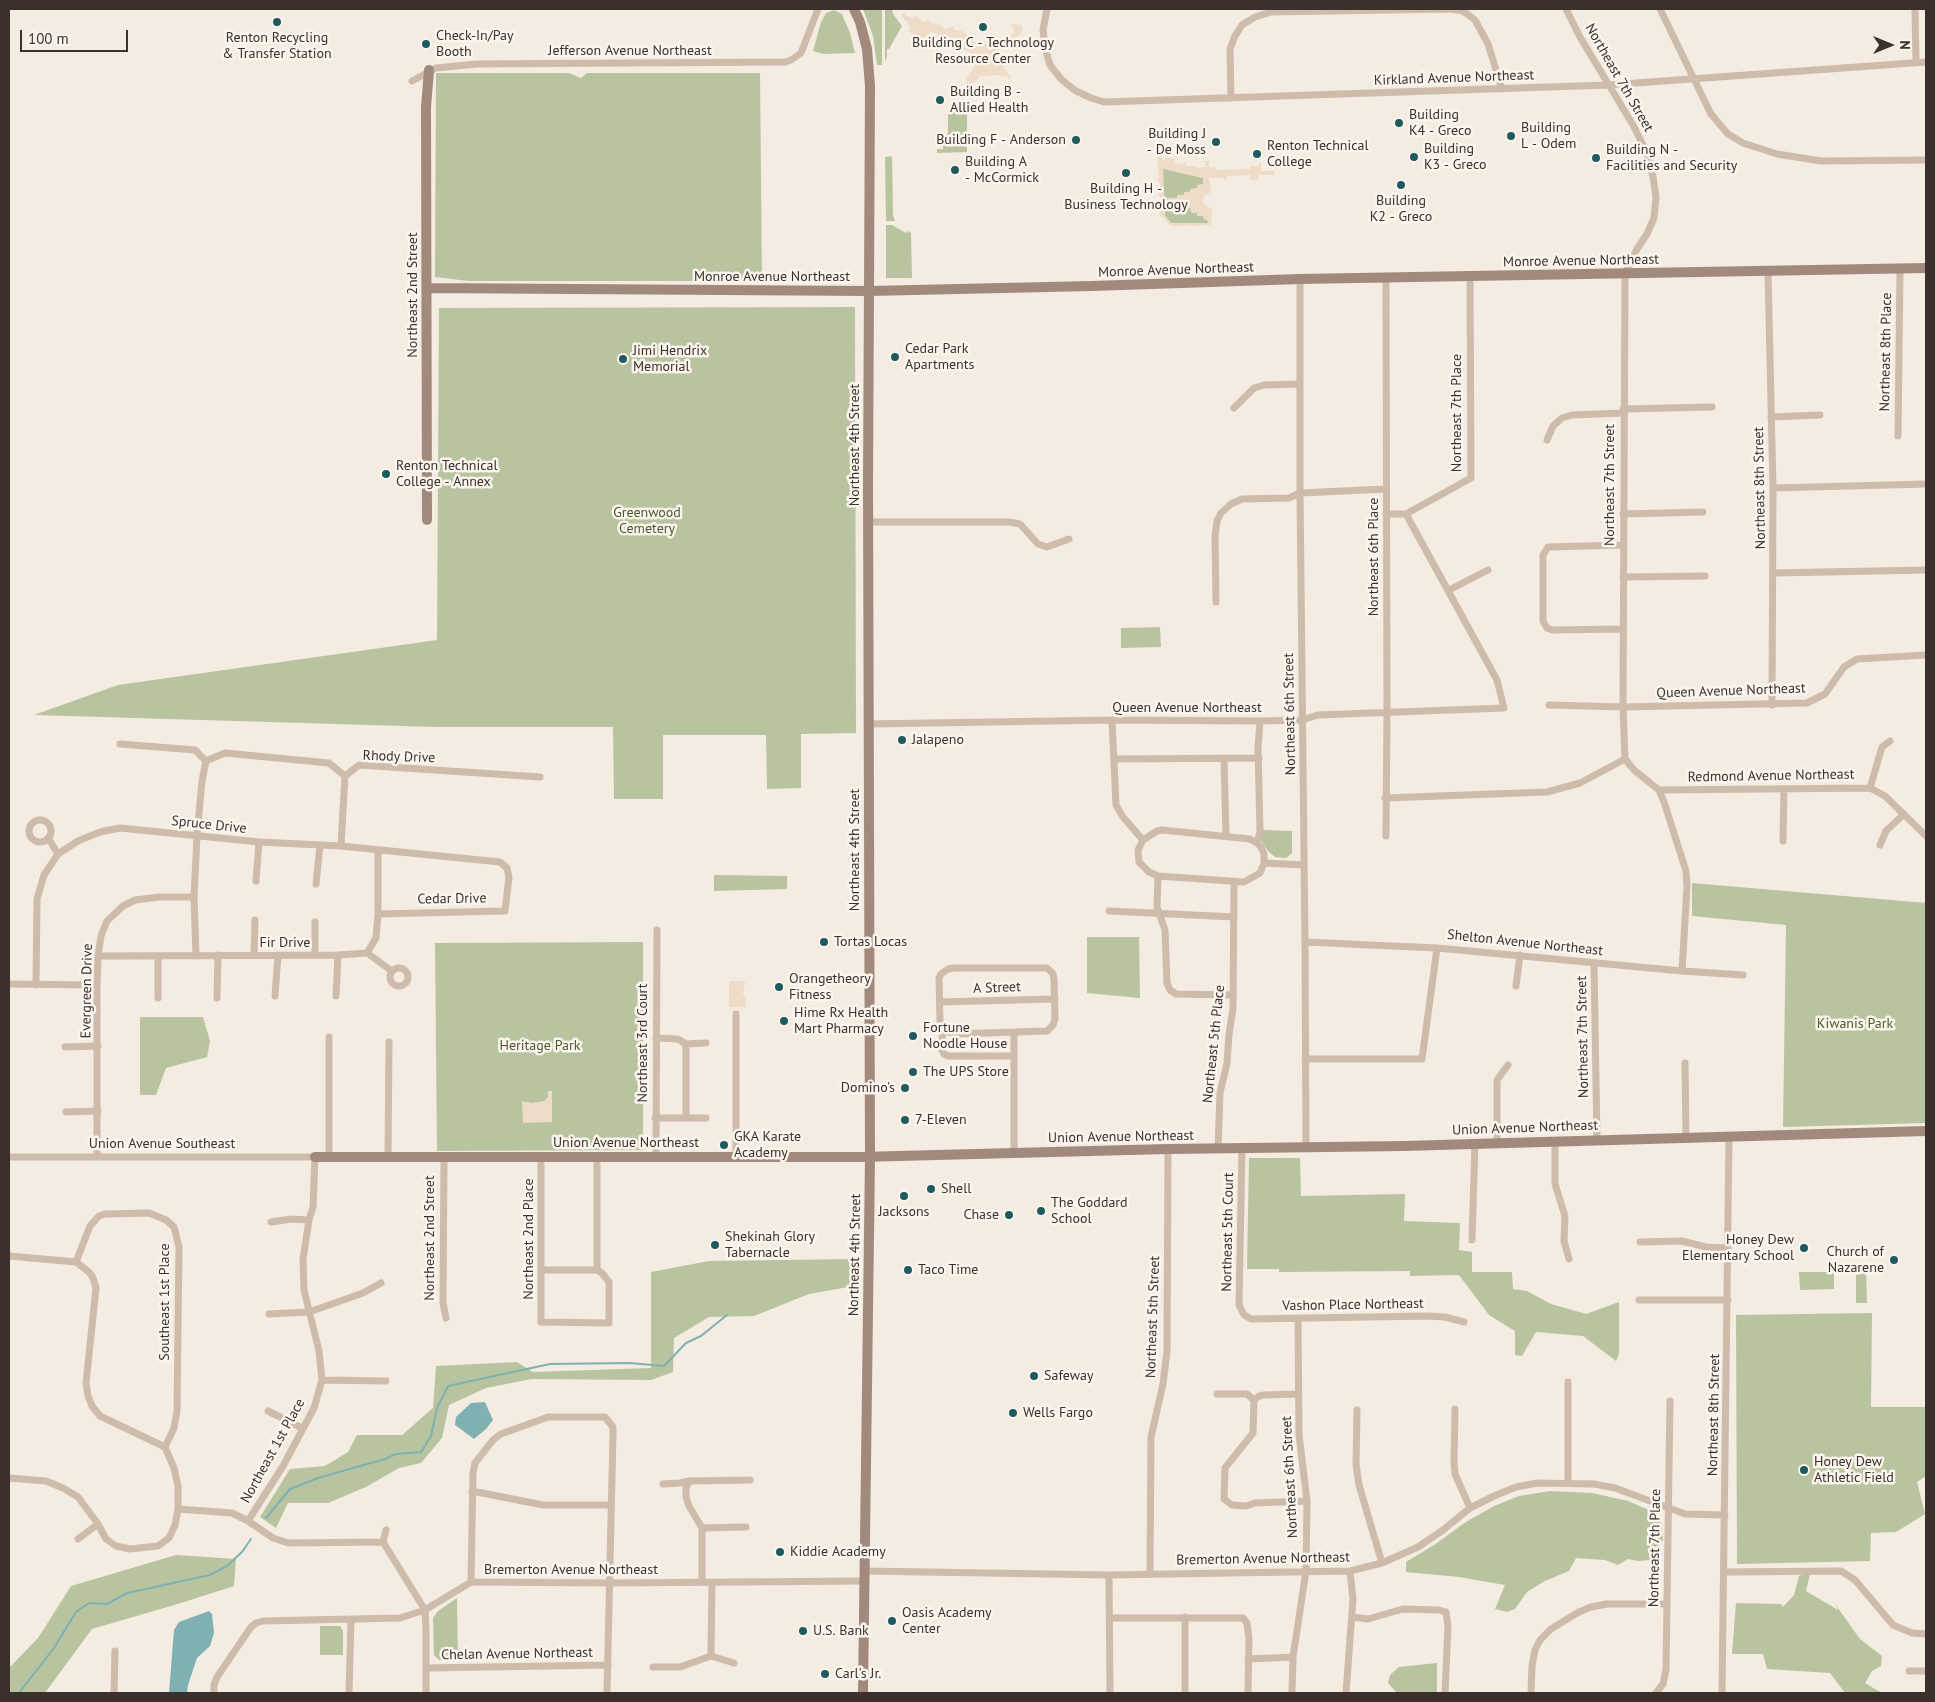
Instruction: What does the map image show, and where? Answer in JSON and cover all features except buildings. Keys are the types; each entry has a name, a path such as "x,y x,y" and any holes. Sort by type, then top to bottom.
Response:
{"street":[{"name":"Jefferson Avenue Northeast","path":"412,81 429,70 444,66 477,64 785,62 796,57 805,47 818,9"},
{"name":"Northeast 4th Street","path":"854,9 863,34 869,66 870,1157 863,1693"},
{"name":"Kirkland Avenue Northeast","path":"1045,9 1043,30 1045,48 1050,64 1062,80 1076,91 1104,102 1608,86 1926,62"},
{"path":"1231,98 1230,49 1235,36 1242,25 1248,20 1254,16 1271,12 1451,9 1463,11 1475,20 1488,44 1502,89"},
{"name":"Northeast 7th Street","path":"1566,9 1580,37 1633,125 1646,151 1656,197 1654,218 1624,274 1622,707 1625,759"},
{"path":"1660,9 1711,114 1728,134 1744,143 1777,154 1821,162 1926,160"},
{"path":"1915,9 1916,62"},
{"name":"Northeast 2nd Street","path":"427,520 427,101 429,70"},
{"name":"Monroe Avenue Northeast","path":"427,288 869,291 1300,279 1926,268"},
{"name":"Northeast 8th Place","path":"1898,436 1900,269"},
{"name":"Northeast 8th Street","path":"1768,272 1774,488 1772,704"},
{"name":"Northeast 7th Place","path":"1386,514 1406,514 1471,478 1470,276"},
{"name":"Northeast 6th Place","path":"1386,278 1386,836"},
{"name":"Northeast 6th Street","path":"1300,279 1306,1148"},
{"path":"1234,408 1254,388 1264,384 1300,384"},
{"path":"1547,440 1553,426 1562,418 1572,415 1712,407"},
{"path":"1771,417 1820,415"},
{"path":"1774,488 1926,484"},
{"path":"1216,602 1215,536 1217,521 1221,512 1231,504 1242,499 1289,498 1300,493 1386,489"},
{"path":"1623,514 1703,512"},
{"path":"1406,514 1449,590 1488,570"},
{"path":"868,522 1008,522 1020,524 1038,544 1046,546 1069,539"},
{"path":"1622,629 1552,630 1547,628 1543,621 1543,555 1546,549 1551,546 1623,545"},
{"path":"1774,573 1926,570"},
{"path":"1623,577 1705,576"},
{"name":"Queen Avenue Northeast","path":"869,724 1112,720 1302,720 1318,715 1504,708 1497,680 1449,590"},
{"name":"Queen Avenue Northeast","path":"1549,704 1622,707 1807,703 1825,694 1844,667 1857,658 1926,655"},
{"path":"1112,720 1116,805 1143,840"},
{"path":"1257,842 1260,832 1260,721"},
{"path":"1870,788 1882,747 1890,741"},
{"path":"120,744 195,750 206,761 202,781 197,836 194,897 196,956"},
{"name":"Rhody Drive","path":"206,761 225,753 329,763 346,776 359,765 540,777"},
{"path":"1114,759 1259,758"},
{"path":"1224,759 1226,836"},
{"path":"1385,798 1547,792 1580,783 1625,759 1634,770 1659,790 1686,871 1687,887 1682,971"},
{"path":"341,846 346,776"},
{"name":"Redmond Avenue Northeast","path":"1659,790 1870,788 1886,796 1926,836"},
{"path":"1784,789 1784,841"},
{"path":"1880,844 1886,831 1904,814"},
{"name":"Spruce Drive","path":"36,985 37,899 44,875 58,854 78,841 100,832 120,828 259,842 341,846 500,862"},
{"path":"1162,830 1250,839 1257,842 1264,854 1264,863 1256,877 1244,882 1158,876 1149,872 1139,862 1138,850 1143,840 1162,830"},
{"path":"48,838 58,854"},
{"path":"256,881 259,842"},
{"path":"316,884 320,845"},
{"path":"378,850 376,938 366,953 392,972"},
{"name":"Cedar Drive","path":"378,914 505,910 509,877 507,868 500,862"},
{"path":"1264,863 1304,865"},
{"path":"1158,876 1157,899 1165,930 1167,983 1170,990 1176,994 1233,995"},
{"name":"Northeast 5th Place","path":"1218,1149 1220,1093 1227,1063 1233,995 1234,882"},
{"name":"Evergreen Drive","path":"97,1157 97,985 101,936 107,921 123,906 135,900 159,897 194,897"},
{"path":"1109,911 1234,917"},
{"path":"254,955 255,920"},
{"path":"315,922 315,955"},
{"name":"Northeast 3rd Court","path":"656,1157 657,930"},
{"name":"Shelton Avenue Northeast","path":"1305,942 1437,948 1743,975"},
{"path":"1305,1059 1422,1059 1437,948"},
{"name":"Fir Drive","path":"98,956 338,955 366,953"},
{"path":"275,996 278,955"},
{"path":"336,996 338,955"},
{"path":"1516,986 1520,955"},
{"path":"158,956 158,998"},
{"path":"217,998 218,956"},
{"name":"Northeast 7th Street","path":"1594,963 1597,1140"},
{"path":"944,1030 954,1034 1014,1033 1043,1032 1050,1028 1055,1019 1054,979 1050,971 1043,967 953,968 944,972 939,978 940,1021 944,1030 942,1050 948,1056 1014,1056"},
{"path":"9,984 97,985"},
{"name":"A Street","path":"940,1002 1055,999"},
{"path":"736,1014 736,1157"},
{"path":"1014,1033 1014,1153"},
{"path":"329,1037 329,1156"},
{"path":"656,1038 678,1039 686,1044 706,1043"},
{"path":"388,1157 389,1042"},
{"path":"686,1044 686,1118"},
{"path":"65,1047 98,1046"},
{"path":"1686,1064 1686,1137"},
{"path":"1498,1143 1497,1080 1508,1065"},
{"path":"66,1112 98,1111"},
{"path":"655,1118 706,1118"},
{"name":"Union Avenue Northeast","path":"315,1157 870,1157 1168,1149 1404,1146 1926,1131"},
{"name":"Northeast 8th Street","path":"1722,1693 1729,1136"},
{"path":"1555,1141 1555,1184 1565,1216 1564,1241 1569,1259"},
{"path":"1472,1240 1476,1143"},
{"name":"Northeast 5th Court","path":"1242,1148 1239,1305 1244,1315"},
{"name":"Northeast 5th Street","path":"1150,1574 1150,1436 1163,1384 1167,1351 1168,1149"},
{"name":"Northeast 2nd Place","path":"541,1156 542,1322 609,1323 609,1282 602,1273 596,1270"},
{"name":"Union Avenue Southeast","path":"9,1157 315,1157"},
{"name":"Northeast 1st Place","path":"248,1521 283,1466 314,1408 322,1380 318,1351 304,1290 302,1259 313,1207 315,1157"},
{"name":"Northeast 2nd Street","path":"444,1157 443,1303 446,1318"},
{"path":"541,1270 596,1270 597,1157"},
{"name":"Southeast 1st Place","path":"76,1262 90,1226 99,1216 105,1214 149,1213 166,1220 174,1227 179,1247 177,1411 174,1428 165,1447"},
{"path":"271,1222 292,1219 309,1220"},
{"path":"1640,1242 1682,1241 1706,1247 1728,1248"},
{"path":"9,1256 76,1262 89,1272 96,1288 86,1383 88,1396 92,1406 100,1416 165,1447 174,1468 178,1486 178,1509 175,1525 169,1538 158,1546 130,1549 116,1546 106,1539 98,1524 78,1497 46,1481 9,1478"},
{"path":"269,1314 309,1312 363,1293 381,1283"},
{"path":"1639,1300 1728,1300"},
{"name":"Vashon Place Northeast","path":"1244,1315 1251,1319 1428,1316 1445,1317 1464,1322"},
{"name":"Northeast 6th Street","path":"1292,1693 1293,1657 1306,1571 1307,1501 1299,1435 1298,1319"},
{"path":"322,1380 386,1382"},
{"path":"1568,1382 1568,1482"},
{"path":"1217,1394 1247,1394 1254,1400"},
{"path":"1298,1394 1264,1395 1254,1400 1253,1433 1225,1468 1224,1499 1232,1505 1246,1506 1255,1503 1307,1501"},
{"name":"Northeast 7th Place","path":"1656,1693 1663,1684 1666,1670 1670,1401"},
{"path":"1455,1408 1455,1474 1470,1508"},
{"path":"1357,1410 1356,1464 1359,1485 1382,1563"},
{"path":"268,1411 302,1428"},
{"path":"471,1582 474,1468 481,1454 492,1440 501,1434 548,1417 601,1416 610,1421 613,1434 607,1693"},
{"path":"663,1484 689,1481 750,1480"},
{"path":"689,1481 686,1488 686,1497 702,1528 702,1582"},
{"name":"Bremerton Avenue Northeast","path":"214,1693 217,1677 251,1626 256,1623 263,1620 392,1619 424,1610 471,1582 610,1584 865,1576 1109,1575 1350,1571 1382,1563 1418,1547 1470,1508 1516,1487 1537,1483 1568,1482 1594,1484 1614,1488 1686,1514 1725,1516"},
{"path":"472,1491 543,1505 611,1505"},
{"path":"178,1509 227,1512 248,1521 273,1538 288,1543 383,1542"},
{"path":"78,1539 98,1524"},
{"path":"702,1528 746,1527"},
{"path":"386,1530 383,1542 424,1610 426,1693"},
{"path":"1346,1693 1353,1599 1350,1571"},
{"path":"1724,1572 1841,1571 1855,1580 1893,1625 1912,1633 1926,1634"},
{"path":"1109,1575 1110,1693"},
{"path":"711,1656 712,1582"},
{"path":"1531,1693 1532,1666 1535,1650 1540,1640 1552,1629 1577,1613 1591,1607 1606,1604 1667,1604"},
{"path":"1352,1617 1368,1619 1403,1609 1439,1610 1446,1612 1448,1627 1445,1693"},
{"path":"1110,1618 1185,1616 1243,1618 1248,1629 1248,1693"},
{"path":"1185,1616 1185,1693"},
{"path":"349,1693 350,1620"},
{"path":"114,1693 115,1650"},
{"path":"653,1668 680,1667 711,1656 734,1663"},
{"path":"1248,1659 1293,1657"},
{"name":"Chelan Avenue Northeast","path":"426,1668 608,1665"},
{"path":"1909,1671 1926,1671"}],"green space":[{"path":"863,9 882,9 882,65 877,65 873,36"},
{"path":"885,9 892,9 893,14 902,26 889,49 887,49 885,61"},
{"path":"834,10 842,14 850,33 855,53 823,54 813,51 821,22 826,13"},
{"path":"436,73 569,73 581,78 587,73 760,73 762,281 468,281 435,277"},
{"path":"951,109 954,111 954,109 961,109 961,114 963,114 964,109 967,109 967,152 937,153 937,149 943,149 941,135 948,133 948,111"},
{"path":"892,156 893,215 895,221 886,221 885,157"},
{"path":"1163,169 1203,178 1203,185 1177,198 1164,199"},
{"path":"1164,204 1177,204 1191,208 1204,216 1208,223 1171,223 1165,216"},
{"path":"886,225 892,225 906,233 909,231 911,233 912,278 886,278"},
{"name":"Greenwood Cemetery","path":"855,307 856,733 801,734 801,788 767,789 766,735 663,735 663,799 614,799 613,727 437,727 34,715 118,685 437,640 439,308"},
{"path":"1160,627 1161,647 1121,648 1121,628"},
{"path":"1263,830 1292,831 1292,853 1286,858 1275,857 1268,851 1260,839"},
{"path":"714,875 787,876 787,889 714,891"},
{"name":"Kiwanis Park","path":"1692,883 1926,903 1926,1123 1783,1127 1786,925 1692,916"},
{"path":"1087,937 1139,937 1140,998 1087,993"},
{"name":"Heritage Park","path":"643,942 643,1150 437,1151 435,943"},
{"path":"140,1017 203,1017 210,1041 207,1057 166,1068 156,1095 140,1095"},
{"path":"1249,1158 1300,1158 1301,1196 1405,1194 1404,1221 1460,1223 1459,1250 1472,1252 1472,1272 1512,1272 1513,1289 1527,1291 1551,1304 1586,1314 1619,1302 1619,1354 1616,1361 1583,1336 1536,1332 1522,1356 1515,1355 1515,1331 1489,1315 1459,1275 1410,1276 1410,1271 1279,1272 1279,1269 1247,1269"},
{"path":"854,1259 854,1286 809,1294 754,1316 709,1317 674,1338 673,1372 651,1380 532,1379 486,1388 449,1405 442,1438 421,1463 399,1468 366,1487 328,1503 288,1503 276,1528 260,1517 290,1469 325,1466 348,1452 357,1435 402,1435 433,1408 436,1366 517,1362 533,1372 651,1368 651,1272 709,1261"},
{"path":"1866,1267 1867,1303 1856,1303 1856,1268"},
{"path":"1799,1272 1834,1272 1834,1289 1800,1290"},
{"name":"Honey Dew Athletic Field","path":"1872,1313 1871,1407 1926,1407 1926,1476 1917,1482 1925,1514 1896,1532 1871,1533 1870,1561 1737,1564 1736,1315"},
{"path":"1550,1491 1592,1493 1628,1501 1651,1511 1661,1523 1663,1540 1651,1560 1638,1561 1628,1559 1618,1565 1605,1560 1576,1558 1569,1571 1545,1581 1527,1592 1515,1609 1507,1612 1495,1609 1505,1585 1459,1577 1406,1572 1406,1562 1466,1522 1494,1506 1519,1496"},
{"path":"176,1555 236,1559 234,1586 92,1629 45,1693 9,1693 9,1668 38,1638 71,1586"},
{"path":"1810,1574 1806,1591 1838,1610 1835,1604 1860,1639 1882,1656 1881,1666 1872,1671 1865,1683 1882,1693 1845,1693 1830,1673 1767,1669 1763,1654 1732,1654 1736,1603 1781,1604 1783,1607 1794,1595 1799,1576"},
{"path":"457,1598 458,1661 439,1660 434,1655 433,1618 438,1611"},
{"path":"320,1626 340,1626 343,1631 343,1655 320,1655"},
{"path":"1437,1663 1437,1693 1397,1693 1388,1683 1390,1675 1399,1667"}],"shaded area":[{"path":"906,13 905,16 913,18 915,15 923,22 929,19 929,22 937,25 939,22 945,29 953,26 953,29 966,33 972,41 989,45 990,43 996,46 1015,33 1011,24 1021,25 1023,28 1022,33 994,53 1011,78 998,75 980,76 972,85 967,86 966,80 979,58 931,31 925,41 931,44 928,49 918,44 922,39 908,31 911,27 901,15"},
{"path":"1157,143 1163,161 1166,158 1175,158 1175,164 1186,163 1186,166 1195,166 1196,168 1205,167 1205,162 1202,161 1211,161 1209,162 1209,167 1216,167 1217,170 1250,169 1250,166 1259,166 1259,163 1261,163 1261,171 1274,171 1274,175 1259,175 1258,180 1250,180 1250,175 1227,176 1227,180 1224,180 1224,178 1209,178 1211,192 1204,196 1203,201 1205,205 1212,209 1211,225 1171,226 1159,214 1161,212 1159,207 1161,205 1159,203 1161,198 1158,193 1161,191 1159,189 1161,184 1158,182 1160,177 1158,172 1160,170 1158,170","holes":["1163,169 1203,178 1203,184 1197,185 1197,188 1190,189 1190,192 1184,192 1184,195 1177,195 1177,198 1164,199","1164,204 1177,204 1177,207 1190,208 1191,213 1203,216 1204,220 1207,220 1208,223 1171,223 1165,216"]},
{"path":"729,981 745,981 743,995 745,996 746,1007 729,1007"},
{"path":"548,1091 552,1091 552,1122 523,1123 522,1101 532,1103 544,1101 548,1097"}],"water":[{"path":"485,1402 493,1420 474,1439 455,1425 456,1417 471,1403"},
{"path":"209,1611 212,1614 214,1633 210,1646 197,1658 187,1693 169,1693 174,1630 179,1622"}],"waterway":[{"path":"266,1518 290,1489 318,1478 385,1459 396,1454 421,1452 431,1436 437,1408 448,1386 550,1364 629,1363 664,1366 686,1343 701,1336 727,1315"},
{"path":"19,1693 54,1648 76,1612 89,1603 107,1604 127,1593 210,1575 227,1566 242,1552 251,1539"}],"place":[{"name":"Renton Recycling & Transfer Station","path":"277,22"},
{"name":"Building C - Technology Resource Center","path":"983,27"},
{"name":"Check-In/Pay Booth","path":"426,44"},
{"name":"Building B - Allied Health","path":"940,100"},
{"name":"Building K4 - Greco","path":"1399,123"},
{"name":"Building L - Odem","path":"1511,136"},
{"name":"Building F - Anderson","path":"1076,140"},
{"name":"Building J - De Moss","path":"1216,142"},
{"name":"Renton Technical College","path":"1257,154"},
{"name":"Building K3 - Greco","path":"1414,157"},
{"name":"Building N - Facilities and Security","path":"1596,158"},
{"name":"Building A - McCormick","path":"955,170"},
{"name":"Building H - Business Technology","path":"1126,173"},
{"name":"Building K2 - Greco","path":"1401,185"},
{"name":"Cedar Park Apartments","path":"895,357"},
{"name":"Jimi Hendrix Memorial","path":"623,359"},
{"name":"Renton Technical College - Annex","path":"386,474"},
{"name":"Jalapeno","path":"902,740"},
{"name":"Tortas Locas","path":"824,942"},
{"name":"Orangetheory Fitness","path":"779,987"},
{"name":"Hime Rx Health Mart Pharmacy","path":"784,1021"},
{"name":"Fortune Noodle House","path":"913,1036"},
{"name":"The UPS Store","path":"913,1072"},
{"name":"Domino's","path":"905,1088"},
{"name":"7-Eleven","path":"905,1120"},
{"name":"GKA Karate Academy","path":"724,1145"},
{"name":"Shell","path":"931,1189"},
{"name":"Jacksons","path":"904,1196"},
{"name":"The Goddard School","path":"1041,1211"},
{"name":"Chase","path":"1009,1215"},
{"name":"Shekinah Glory Tabernacle","path":"715,1245"},
{"name":"Honey Dew Elementary School","path":"1804,1248"},
{"name":"Church of Nazarene","path":"1894,1260"},
{"name":"Taco Time","path":"908,1270"},
{"name":"Safeway","path":"1034,1376"},
{"name":"Wells Fargo","path":"1013,1413"},
{"name":"Honey Dew Athletic Field","path":"1804,1470"},
{"name":"Kiddie Academy","path":"780,1552"},
{"name":"Oasis Academy Center","path":"892,1621"},
{"name":"U.S. Bank","path":"803,1631"},
{"name":"Carl's Jr.","path":"825,1674"}]}
